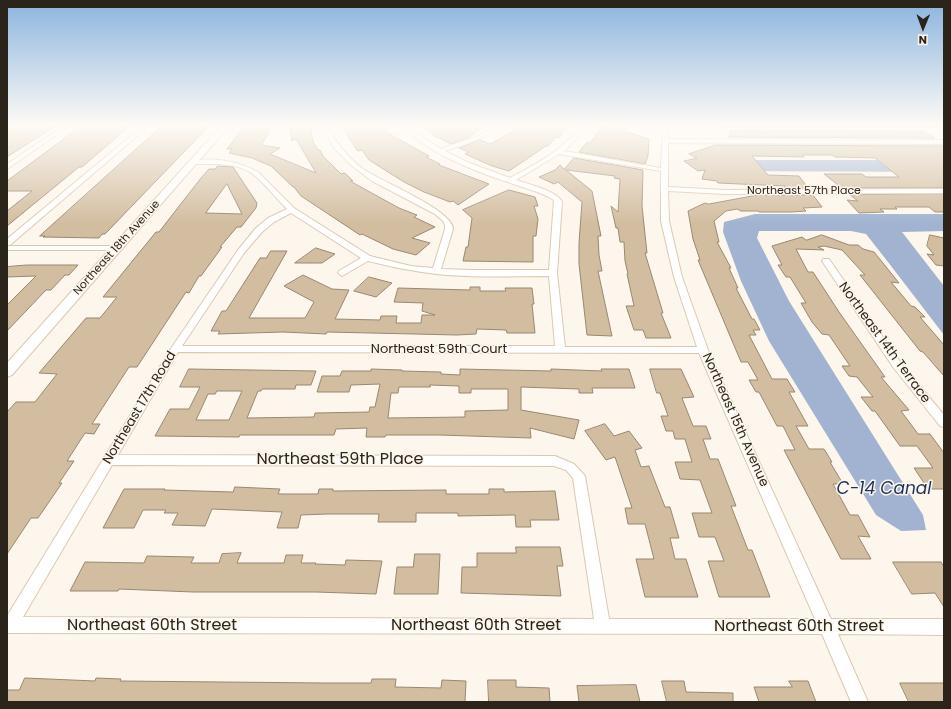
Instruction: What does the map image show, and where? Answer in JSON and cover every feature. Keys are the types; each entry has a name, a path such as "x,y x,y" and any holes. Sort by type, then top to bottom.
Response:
{"street":[{"path":"7,167 20,158"},
{"path":"7,243 108,158"},
{"name":"Northeast 18th Avenue","path":"7,372 197,158"},
{"path":"346,158 368,176 436,211 447,219 450,227 436,271"},
{"path":"454,158 510,181 549,194 557,199 553,273 560,350"},
{"path":"510,181 548,158"},
{"path":"594,158 664,170"},
{"name":"Northeast 15th Avenue","path":"665,158 665,221 678,276 703,350 860,702"},
{"path":"194,162 232,164 249,169 256,173 291,210 367,258 411,268 436,271 470,273 553,273"},
{"name":"Northeast 57th Place","path":"664,189 725,192 944,191"},
{"name":"Northeast 17th Road","path":"9,625 175,350 241,252 259,230 271,220 291,210"},
{"path":"7,248 117,248"},
{"path":"342,273 367,258"},
{"name":"Northeast 14th Terrace","path":"826,261 897,365 944,423"},
{"name":"Northeast 59th Court","path":"175,350 703,350"},
{"name":"Northeast 59th Place","path":"109,460 555,461 570,467 579,476 603,627"},
{"name":"Northeast 60th Street","path":"9,625 944,627"}],"water":[{"path":"717,160 944,160 944,172 725,171"},
{"name":"C-14 Canal","path":"755,214 944,214 944,231 902,232 944,286 944,335 866,234 851,231 759,231 757,238 789,301 923,515 926,530 901,531 876,515 769,341 741,281 723,232 724,222"}],"building":[{"path":"38,158 92,158 82,167 79,167 7,226 7,211 32,191 7,191 7,181"},
{"path":"126,158 178,158 105,234 102,234 99,238 40,236"},
{"path":"252,158 280,158 316,173 307,158 325,158 341,174 345,173 353,181 350,181 399,208 417,215 414,217 435,227 412,238 430,243 416,255 393,249 362,234 360,235 301,196 294,187 271,166"},
{"path":"368,158 428,158 440,164 439,165 489,184 458,205 453,201 450,202 424,192 404,182"},
{"path":"474,158 528,158 509,171 492,166"},
{"path":"574,158 643,170 642,206 647,253 645,253 663,313 661,313 671,338 646,338 643,330 634,330 626,306 634,306 627,274 624,242 620,242 618,228 616,228 611,206 618,212 620,179 614,178 615,176 566,170 592,191 601,236 598,236 602,271 598,271 612,336 587,335 579,264 582,202 558,182 554,184 539,177 555,170 560,165 564,169"},
{"path":"612,158 647,158 645,164"},
{"path":"697,158 754,158 768,175 799,176 808,188 785,188 785,186 718,183 717,181 702,179 705,170 698,171 684,161"},
{"path":"875,158 944,158 944,188 842,188 824,174 862,174 866,177 899,177"},
{"path":"218,166 233,167 257,203 256,208 241,227 237,227 220,247 222,247 201,276 199,276 189,293 186,292 137,367 129,367 92,424 100,424 94,434 85,433 67,461 74,461 59,483 62,483 38,518 31,518 7,554 7,412 16,402 35,402 57,374 39,373 86,318 100,318 117,297 103,297 156,232 159,232 201,178 209,169 215,169","holes":["227,184 242,214 206,213"]},
{"path":"509,190 535,197 538,206 534,206 538,219 536,236 533,236 533,262 463,261 466,247 468,247 472,218 463,210"},
{"path":"944,194 944,212 935,212 929,207 895,207 897,209 880,209 884,212 859,213 847,200 858,201 850,195"},
{"path":"758,195 813,195 822,207 803,208 806,211 792,212 759,212 741,211 737,209 726,211 714,221 719,242 717,242 731,268 729,268 738,288 736,288 752,319 754,319 760,330 753,330 756,335 749,335 772,379 787,379 795,392 789,392 808,426 796,426 809,449 824,449 832,462 830,462 843,484 833,484 850,515 858,515 870,537 858,536 871,559 841,559 784,450 795,450 783,426 777,426 759,392 756,392 749,380 758,380 748,362 741,362 698,260 700,260 693,239 688,211 705,203 708,204"},
{"path":"822,235 849,245 858,245 863,249 874,252 899,283 891,282 911,306 915,307 925,317 920,317 944,345 944,376 923,352 920,351 860,275 865,275 842,250 824,246 818,247 824,250 796,249 808,272 813,272 885,377 881,377 909,410 901,411 918,434 930,434 944,453 944,489 928,489 914,468 933,468 917,446 900,446 875,411 872,411 861,397 873,397 857,377 849,376 842,366 850,366 829,335 822,334 812,322 801,303 806,303 790,277 786,277 778,265 782,265 772,246 802,237 806,240"},
{"path":"930,235 944,238 944,266 936,265 927,254 934,255 927,246"},
{"path":"316,248 335,254 322,263 295,263"},
{"path":"271,251 287,251 249,318 305,318 314,302 284,286 303,275 332,289 349,290 335,319 380,320 381,316 397,316 396,323 421,323 422,315 435,315 422,311 423,303 394,302 398,288 470,290 470,287 480,287 480,291 506,291 505,288 532,288 535,333 507,333 506,330 477,329 476,334 457,335 327,332 326,334 283,332 218,334 220,331 211,331 222,311 226,311 260,258 266,258"},
{"path":"27,265 78,265 69,275 65,275 51,290 46,290 7,331 7,305 36,276 7,277 7,267"},
{"path":"369,277 392,283 376,297 354,291"},
{"path":"189,369 316,371 311,385 296,385 295,389 262,389 261,391 258,391 247,418 314,417 315,413 369,412 370,407 375,407 380,384 351,385 349,392 317,392 322,376 340,376 342,371 371,371 371,369 402,370 441,372 441,374 460,375 460,369 551,371 551,369 602,371 601,369 629,369 635,388 592,388 593,393 579,393 579,389 521,387 521,410 579,420 574,439 530,428 531,438 440,435 386,435 385,437 366,437 367,428 336,429 334,435 240,435 239,437 155,436 170,409 189,409 200,387 180,387","holes":["430,385 459,386 459,393 471,393 471,389 508,389 508,410 465,411 465,417 388,418 391,393 398,393 399,387 430,387","217,391 242,391 229,420 196,420 208,394 215,394"]},
{"path":"650,369 681,369 694,397 682,398 693,426 706,426 711,439 703,439 710,459 718,459 736,506 731,506 748,550 752,550 770,597 719,597 708,561 724,561 715,537 699,537 692,513 712,513 700,480 680,479 675,462 692,462 685,439 675,439 673,431 666,431 661,416 668,416 660,393 657,393"},
{"path":"605,424 614,436 629,431 642,448 635,450 641,467 649,466 665,507 670,507 679,538 670,538 675,559 686,559 698,597 645,597 636,559 654,559 645,524 628,524 625,508 632,508 615,457 606,460 585,431"},
{"path":"235,487 280,489 278,494 318,494 319,489 333,489 333,491 446,490 446,494 489,494 489,489 504,489 504,492 555,491 559,520 530,520 531,527 516,527 515,515 458,516 458,513 416,513 416,522 378,522 379,514 327,514 301,515 298,528 277,528 282,512 212,509 205,526 172,525 178,513 164,513 166,510 143,510 134,528 103,528 124,489 233,492"},
{"path":"516,547 560,547 563,566 557,566 561,596 461,593 462,567 477,567 477,553 516,553"},
{"path":"241,553 237,563 284,563 286,555 303,555 301,563 316,563 315,564 345,565 346,560 382,561 376,594 316,592 193,592 119,589 118,591 70,591 85,562 144,563 147,556 194,557 191,563 219,563 222,554"},
{"path":"415,554 440,554 438,594 394,594 397,567 413,567"},
{"path":"893,562 941,562 944,567 944,607 935,593 912,594"},
{"path":"25,678 95,681 96,678 121,679 120,681 325,683 371,683 372,679 396,679 395,687 441,688 442,680 466,681 465,702 7,702 7,690 19,690"},
{"path":"488,680 516,680 516,687 549,688 550,702 489,702"},
{"path":"662,681 684,681 686,692 733,693 733,702 667,702"},
{"path":"789,681 808,681 816,702 759,702 754,687 792,687"},
{"path":"900,683 944,683 944,702 909,702"},
{"path":"636,685 640,702 579,702 577,686"}]}
